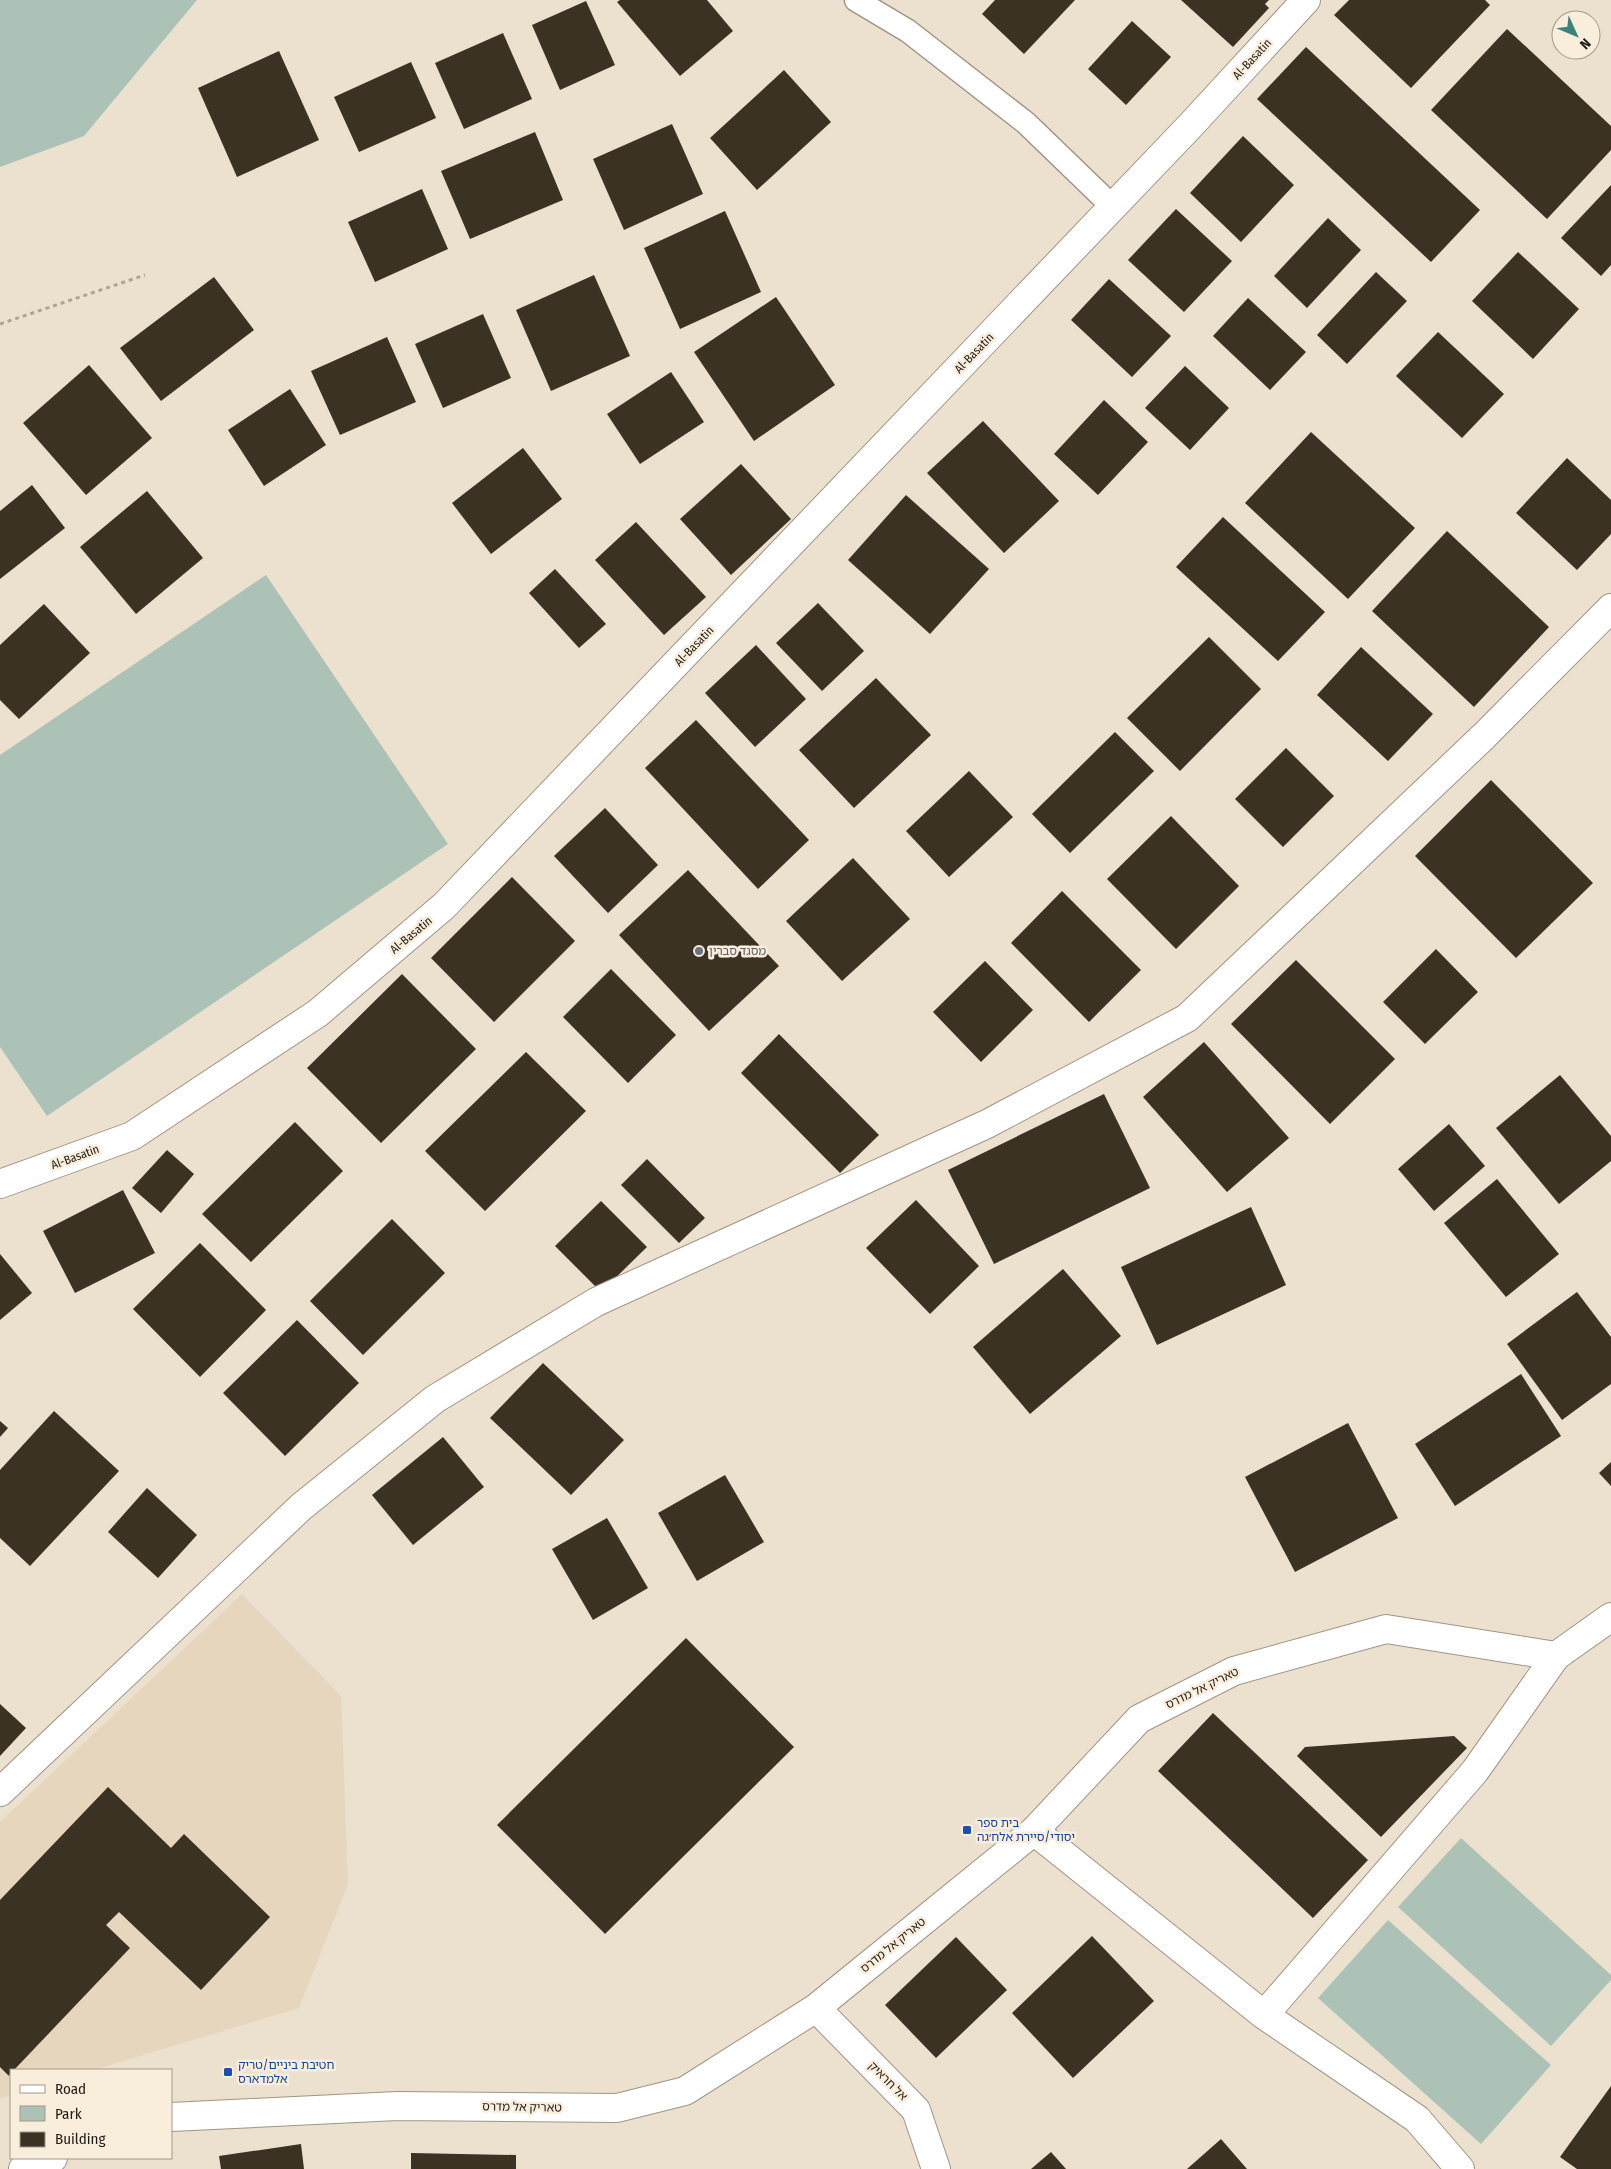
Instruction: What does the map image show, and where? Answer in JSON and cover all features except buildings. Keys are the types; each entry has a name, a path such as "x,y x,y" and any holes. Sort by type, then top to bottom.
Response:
{"street":[{"name":"Al-Basatin","path":"0,1184 132,1136 318,1013 444,906 1113,207 1306,0"},
{"path":"0,1792 301,1507 435,1399 596,1302 987,1124 1187,1018 1484,736 1611,608"},
{"path":"1264,2014 1475,1771 1556,1656 1611,1617"},
{"name":"טאריק אל מדרס","path":"172,2117 396,2106 617,2108 685,2091 816,2008 1034,1831 1139,1719 1234,1671 1386,1629 1556,1656"},
{"path":"1034,1831 1264,2014 1417,2119 1460,2169"},
{"name":"אל חראיק","path":"816,2008 916,2110 936,2169"},
{"path":"22,2169 50,2159"}],"lane":[{"path":"856,0 908,31 1026,122 1113,207"}],"path":[{"path":"0,324 145,275"}],"shaded area":[{"path":"242,1594 341,1696 348,1884 299,2008 96,2069 10,2069 10,2095 0,2098 0,1822"}],"green space":[{"path":"0,0 197,0 84,136 0,167"},
{"path":"266,575 448,844 47,1116 0,1047 0,755"},
{"path":"1461,1838 1611,1975 1611,1980 1551,2046 1398,1907"},
{"path":"1388,1920 1551,2065 1481,2144 1318,1998"}],"place":[{"name":"מסגד סברין","path":"699,951"},
{"name":"בית ספר יסודי/סיירת אלח׳גה","path":"967,1830"},
{"name":"חטיבת ביניים/טריק אלמדארס","path":"228,2072"}]}
